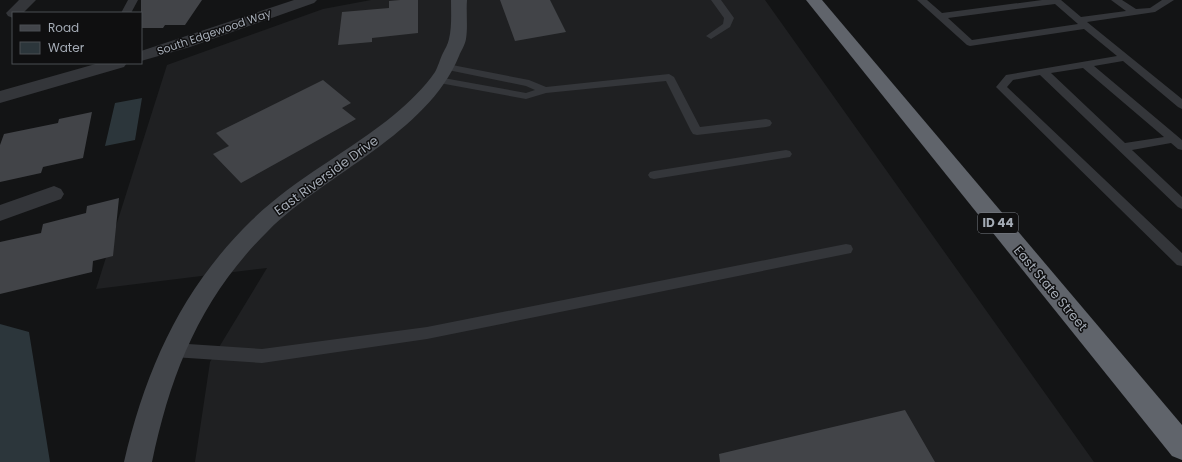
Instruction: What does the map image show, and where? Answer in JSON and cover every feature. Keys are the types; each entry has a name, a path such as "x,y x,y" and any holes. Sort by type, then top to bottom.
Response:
{"highway":[{"name":"East State Street","path":"814,0 1182,446"}],"street":[{"path":"14,12 28,0"},
{"name":"South Edgewood Way","path":"142,56 184,43 276,5 309,0"},
{"name":"East Riverside Drive","path":"138,462 148,421 162,376 186,322 218,274 260,224 294,195 372,142 402,119 423,99 442,74 457,45 460,8 459,0"},
{"path":"0,97 115,64"},
{"path":"0,213 54,194"}],"lane":[{"path":"127,12 133,0"},
{"path":"711,36 728,25 729,18 716,0"},
{"path":"922,0 970,43 1134,12 1152,10 1169,0"},
{"path":"940,16 1056,0 1182,105"},
{"path":"1116,0 1134,12"},
{"path":"1124,58 1010,76 1001,87 1182,261"},
{"path":"1085,64 1178,143"},
{"path":"1042,71 1182,204"},
{"path":"442,74 526,96 545,90 669,78 697,131 766,123"},
{"path":"442,74 528,83 545,90"},
{"path":"1122,148 1178,143"},
{"path":"654,175 786,154"},
{"path":"174,350 262,356 427,333 846,249"}],"shaded area":[{"path":"371,0 765,0 1094,462 195,462 210,362 267,268 96,289 167,65 323,9"}],"water":[{"path":"142,98 135,140 105,146 115,103"},
{"path":"0,324 29,332 50,462 0,462"}],"building":[{"path":"141,0 202,0 185,25 165,25 163,28 142,28"},
{"path":"418,0 418,33 372,38 372,42 338,45 342,12 389,8 389,1"},
{"path":"500,0 550,0 566,32 515,41"},
{"path":"323,80 351,103 342,108 356,119 241,183 213,154 229,146 216,133"},
{"path":"92,112 83,158 43,167 41,173 0,182 0,145 4,134 58,123 59,119"},
{"path":"119,198 113,256 93,261 92,272 0,294 0,242 41,233 43,224 86,213 87,206"},
{"path":"905,410 935,462 720,462 719,454"}]}
